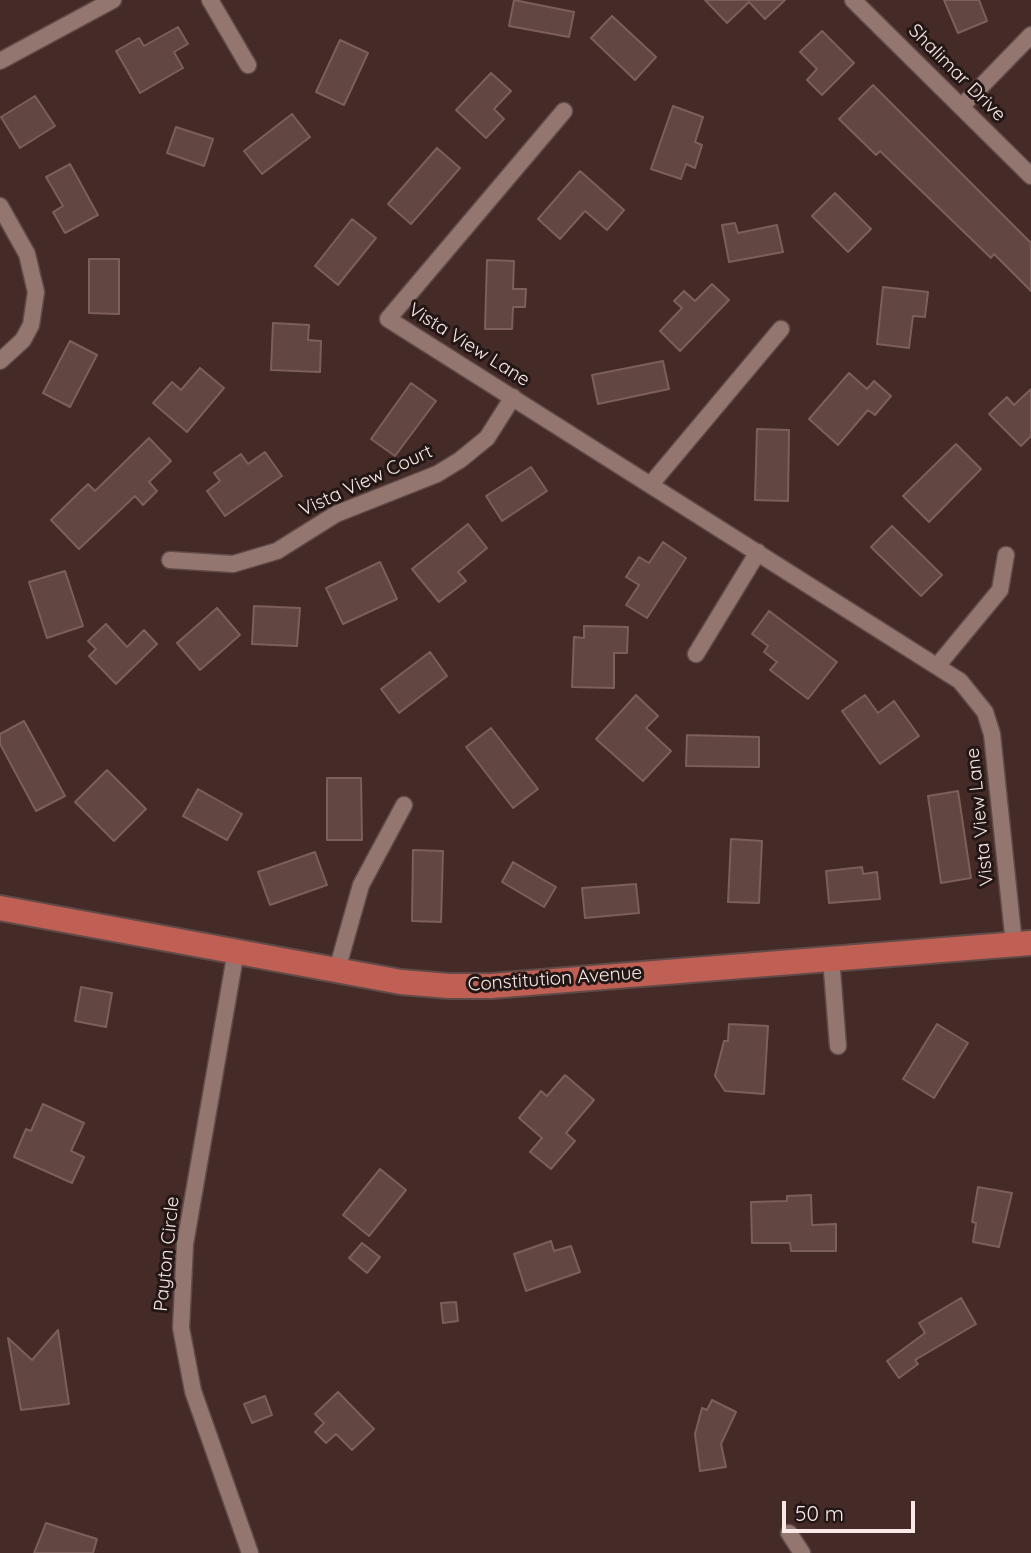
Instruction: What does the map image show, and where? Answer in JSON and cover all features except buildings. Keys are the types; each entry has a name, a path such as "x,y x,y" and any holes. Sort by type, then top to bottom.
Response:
{"main road":[{"name":"Constitution Avenue","path":"0,908 401,982 491,986 1022,944"}],"street":[{"path":"0,61 113,0"},
{"path":"210,0 247,65"},
{"name":"Shalimar Drive","path":"853,0 1031,176"},
{"path":"961,107 1031,35"},
{"name":"Vista View Lane","path":"564,111 388,320 938,665 974,695 985,712 992,734 1022,944"},
{"path":"0,206 27,254 36,292 31,325 23,340 0,361"},
{"path":"651,484 782,329"},
{"name":"Vista View Court","path":"170,559 233,564 276,551 336,514 437,474 460,460 487,438 513,397"},
{"path":"695,654 758,552"},
{"path":"938,665 1000,590 1006,555"},
{"path":"337,970 361,885 404,805"},
{"name":"Payton Circle","path":"236,951 185,1244 181,1328 193,1391 250,1553"},
{"path":"831,958 838,1046"},
{"path":"789,1533 802,1553"}]}
